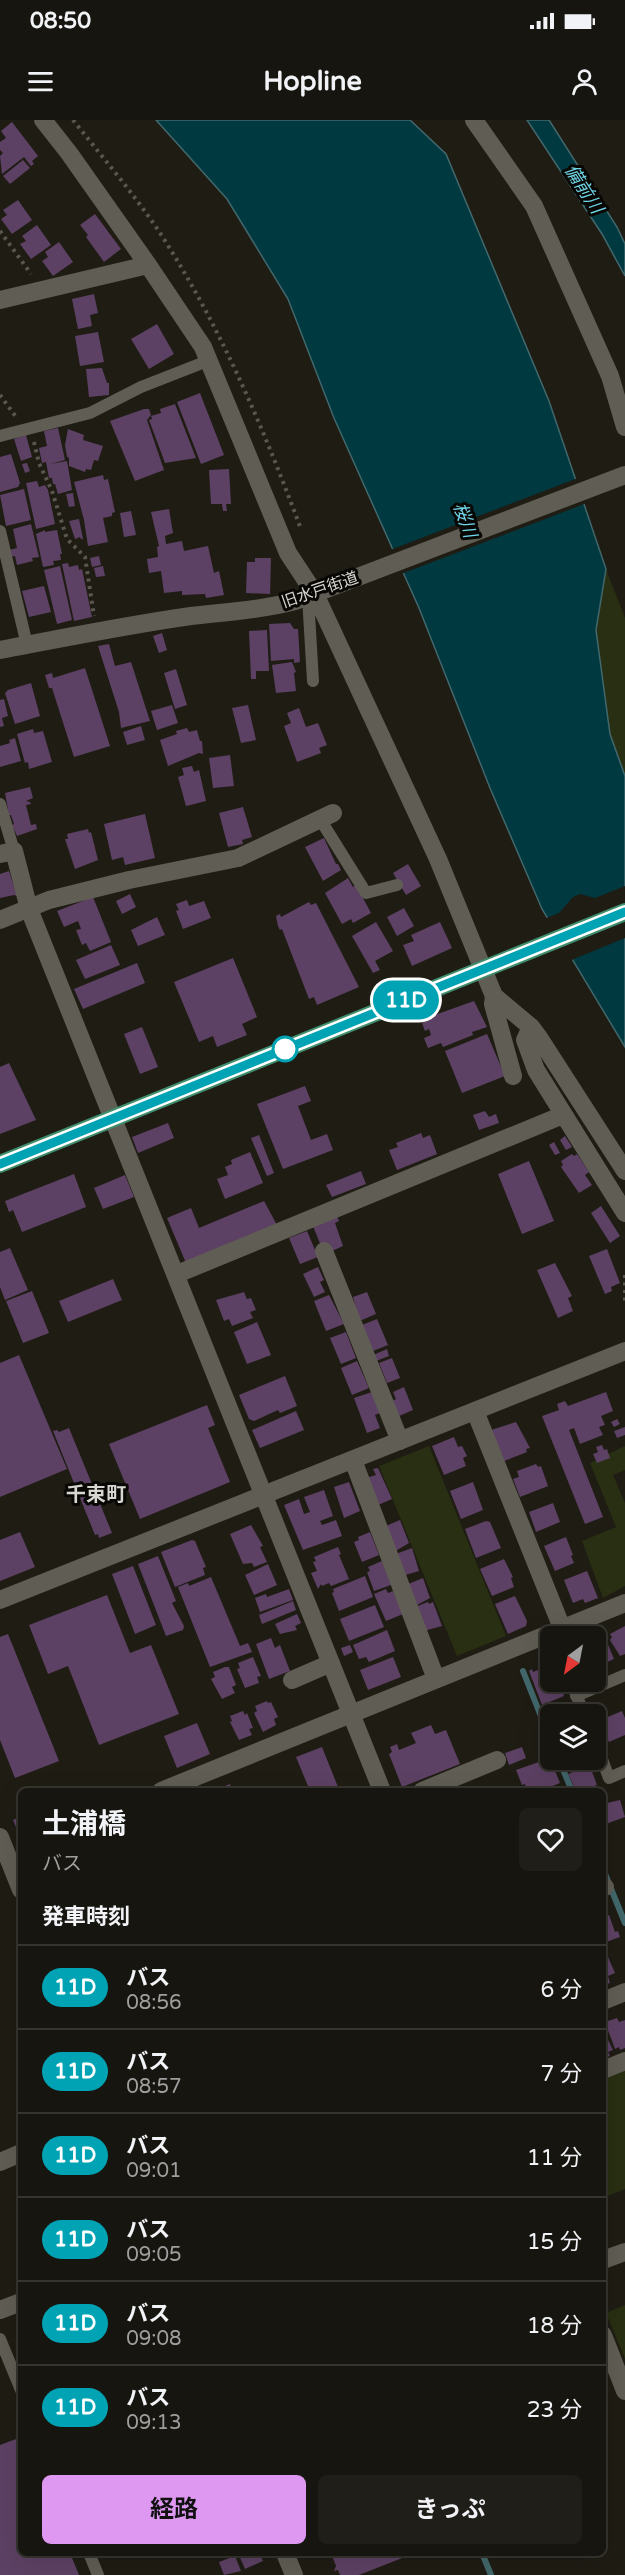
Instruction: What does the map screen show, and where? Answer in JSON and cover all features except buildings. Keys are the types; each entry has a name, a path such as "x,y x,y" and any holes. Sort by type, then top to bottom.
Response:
{"highway":[{"path":"0,1164 625,912"}],"street":[{"path":"43,120 148,265 210,360 288,553 316,593 442,868 495,996 531,1027 540,1039 625,1171"},
{"path":"474,120 534,206 610,376 625,427"},
{"path":"0,300 148,265"},
{"name":"旧水戸街道","path":"0,650 190,616 271,607 316,593 625,475"},
{"path":"0,920 49,900 129,880 238,858 327,816"},
{"path":"7,852 381,1788"},
{"path":"495,996 493,1004 513,1076"},
{"path":"531,1027 525,1040 536,1070 625,1213"},
{"path":"177,1274 563,1115"},
{"path":"324,1251 400,1441"},
{"path":"0,1600 625,1351"},
{"path":"476,1411 561,1626"},
{"path":"353,1460 436,1679"},
{"path":"567,1626 625,1603"},
{"path":"169,1788 540,1637"},
{"path":"292,1680 331,1663"},
{"path":"429,1788 497,1760"},
{"path":"7,1848 18,1881"},
{"path":"606,2000 625,1992"},
{"path":"606,2069 625,2061"},
{"path":"0,2162 18,2154"},
{"path":"606,2259 625,2252"},
{"path":"0,2310 18,2303"},
{"path":"606,2343 625,2391"},
{"path":"286,2556 294,2575"}],"lane":[{"path":"0,436 90,413 141,387 210,360"},
{"path":"0,531 27,645"},
{"path":"313,681 316,593"},
{"path":"0,804 7,852"},
{"path":"327,816 366,893 397,885"},
{"path":"576,1696 625,1675"},
{"path":"575,1692 580,1704"},
{"path":"606,1770 609,1778 625,1771"},
{"path":"0,2339 18,2383"},
{"path":"89,2556 98,2575"}],"path":[{"path":"0,231 42,290"},
{"path":"0,395 28,429 39,463 52,491 67,540 85,557 97,631"},
{"path":"625,1275 625,1301"}],"green space":[{"path":"606,569 625,618 625,776 610,734 596,630"},
{"path":"429,1446 506,1636 457,1656 379,1466"},
{"path":"625,1446 625,1470 613,1475 625,1503 625,1586 603,1598 582,1541 616,1527 590,1463"},
{"path":"625,2069 625,2189 606,2197 606,2077"},
{"path":"625,2305 625,2359 606,2313"}],"water":[{"name":"桜川","path":"156,120 410,120 446,154 549,401 606,569 596,630 610,734 625,776 625,1047 542,909 490,788 419,608 334,418 288,299 227,199"},
{"name":"備前川","path":"527,120 549,120 617,227 625,244 625,276 602,234"}],"pier":[{"path":"578,478 587,503 401,574 390,550"},
{"path":"625,886 625,938 569,961 544,919 559,913 573,897 580,894 595,898"}],"waterway":[{"path":"523,1671 540,1714"},
{"path":"563,1770 571,1788"},
{"path":"606,1876 625,1923"},
{"path":"483,2556 491,2575"}],"bus line":[{"name":"11D","path":"0,1164 625,912"}],"district":[{"name":"千束町","path":"96,1495"}]}
